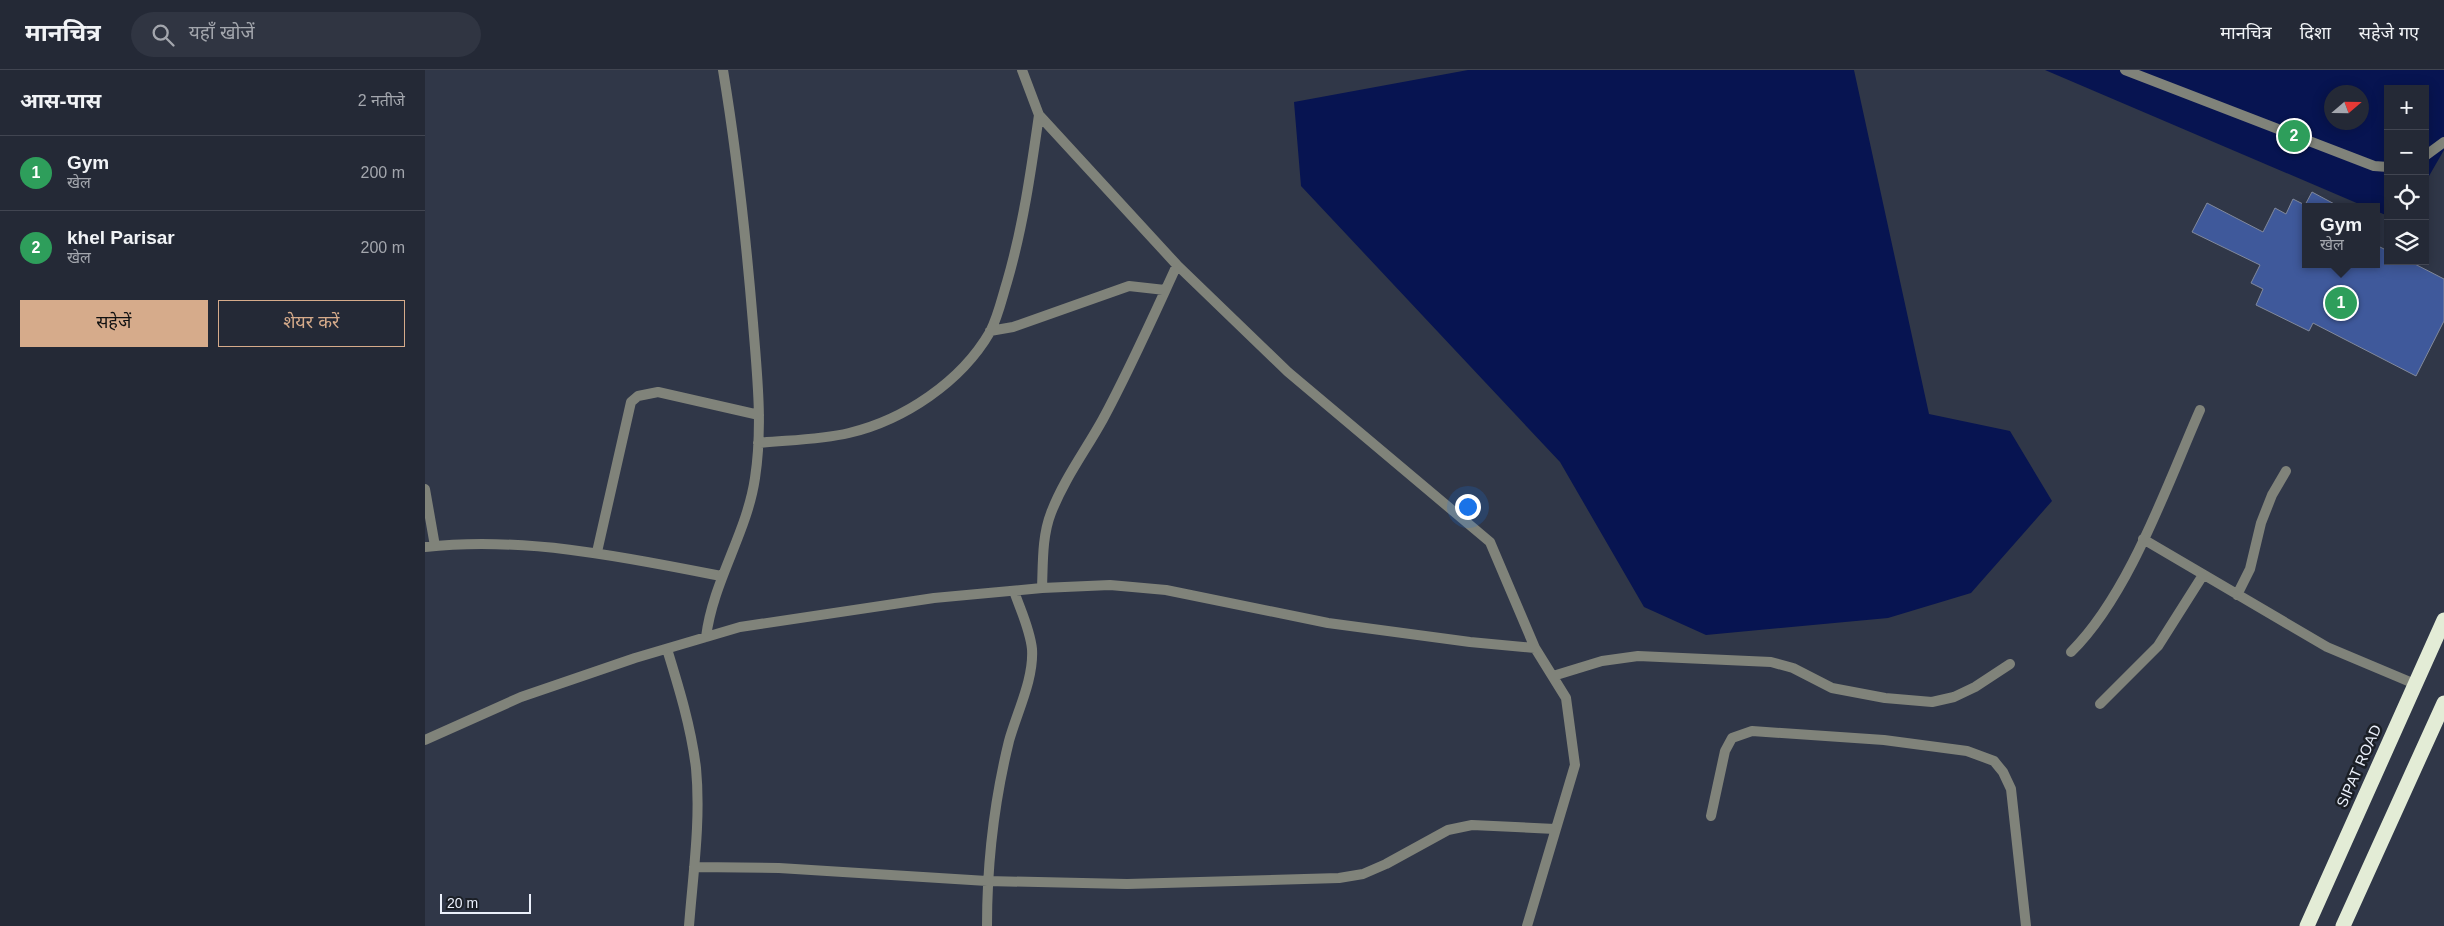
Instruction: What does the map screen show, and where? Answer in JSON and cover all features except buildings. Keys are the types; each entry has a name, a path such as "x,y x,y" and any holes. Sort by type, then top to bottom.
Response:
{"highway":[{"name":"SIPAT ROAD","path":"2307,926 2444,620"},
{"path":"2343,926 2444,703"}],"street":[{"path":"706,637 709,617 721,576 743,521 755,479 759,415 750,286 733,126 723,70"},
{"path":"1022,70 1039,115 1177,265 1288,372 1490,542 1535,648 1566,698 1575,765 1527,926"},
{"path":"2125,70 2374,166 2384,167"},
{"path":"758,443 848,434 886,422 919,402 954,376 976,352 991,330 1001,305 1020,234 1039,115"},
{"path":"2429,153 2444,142"},
{"path":"1042,588 1044,542 1051,514 1066,481 1083,455 1132,362 1177,265"},
{"path":"991,330 1013,327 1129,286 1143,286 1165,290"},
{"path":"597,552 631,402 638,396 657,392 759,415"},
{"path":"2071,652 2082,641 2114,595 2143,539 2200,410"},
{"path":"2237,595 2250,569 2261,523 2272,495 2286,471"},
{"path":"425,489 430,546 550,547 597,552 721,576"},
{"path":"2143,539 2327,647 2415,684"},
{"path":"2100,704 2159,646 2203,575"},
{"path":"425,740 521,697 739,627 934,598 1042,588 1110,585 1166,590 1328,623 1470,642 1535,648"},
{"path":"987,926 987,881 996,806 1009,742 1030,670 1032,649 1014,591"},
{"path":"667,649 686,712 696,769 697,831 689,926"},
{"path":"1553,676 1602,661 1639,656 1771,662 1793,668 1832,688 1885,698 1931,702 1955,697 1975,687 2009,664"},
{"path":"1711,816 1725,751 1732,738 1752,731 1884,740 1976,754 1994,761 2003,772 2011,789 2026,926"},
{"path":"694,867 779,868 987,881 1127,884 1339,878 1363,874 1386,864 1448,830 1472,825 1555,829"}],"shaded area":[{"path":"1468,70 1854,70 1929,414 2010,431 2052,501 1971,593 1888,618 1706,635 1644,607 1560,462 1301,186 1294,102"},
{"path":"2045,70 2444,70 2444,150 2429,176 2429,85 2384,85 2384,214 2380,213 2380,203 2357,203"}],"place":[{"name":"khel Parisar","path":"2294,136"},
{"name":"Gym","path":"2341,303"}]}
